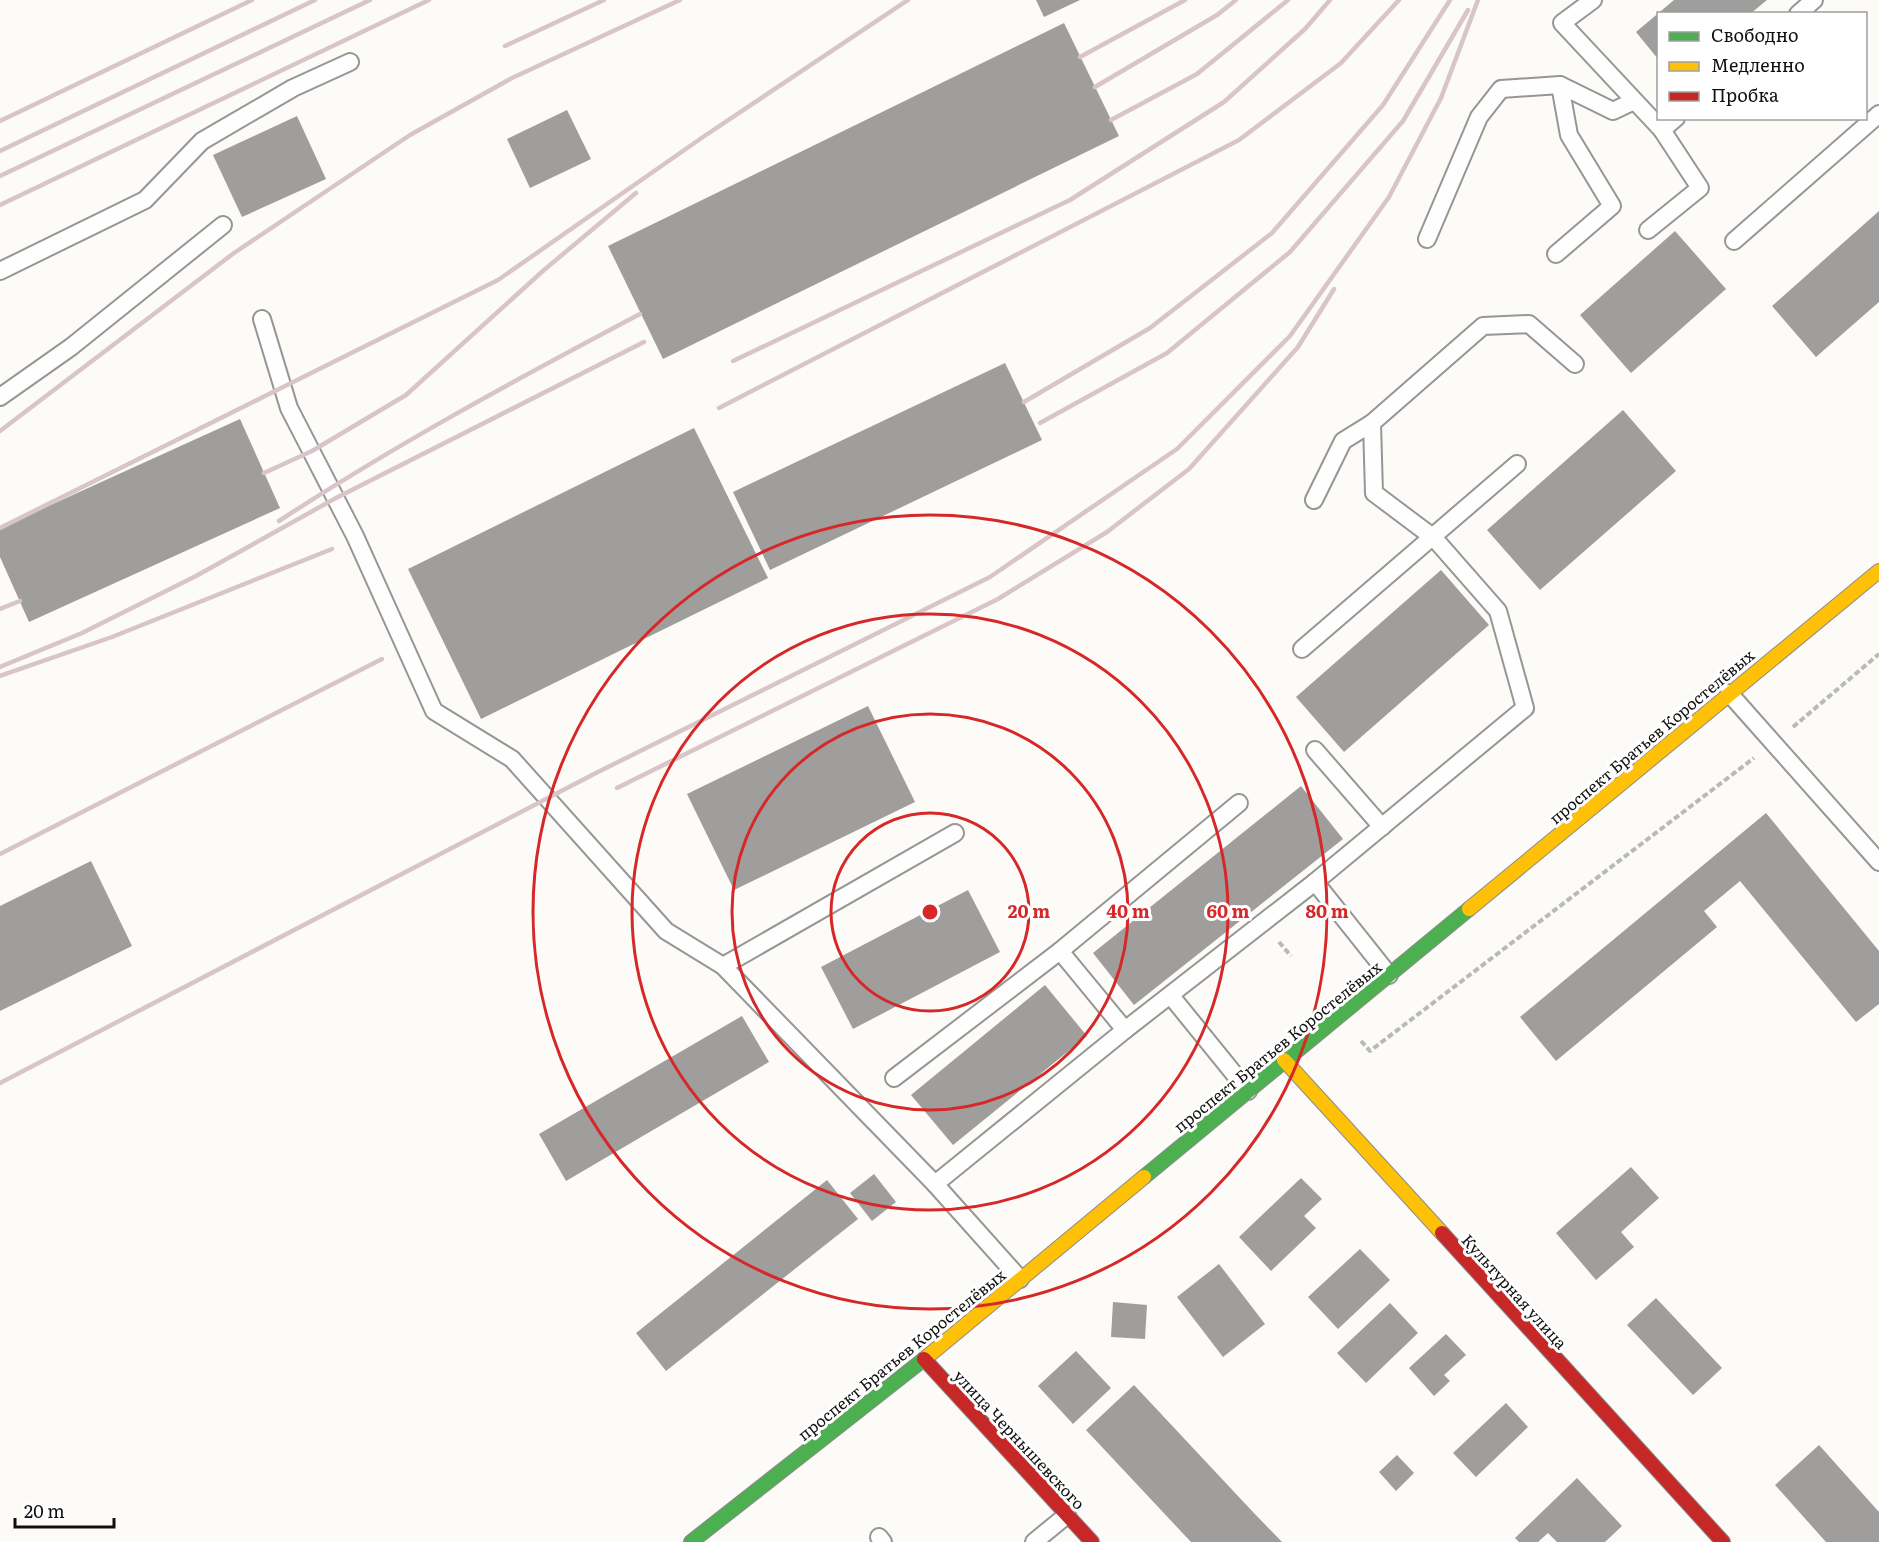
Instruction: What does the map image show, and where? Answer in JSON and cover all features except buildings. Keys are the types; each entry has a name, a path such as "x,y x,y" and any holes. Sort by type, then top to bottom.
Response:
{"main road":[{"name":"проспект Братьев Коростелёвых","path":"691,1542 924,1359 1879,570"},
{"name":"Культурная улица","path":"1284,1060 1723,1542"},
{"name":"улица Чернышевского","path":"924,1359 1092,1542"}],"lane":[{"path":"1593,0 1562,23 1662,130 1700,188 1648,230"},
{"path":"1800,12 1814,0"},
{"path":"0,271 145,200 202,141 294,88 350,62"},
{"path":"1427,239 1479,117 1501,89 1560,85 1612,111 1634,101"},
{"path":"1556,254 1612,206 1569,135 1560,85"},
{"path":"1734,241 1879,114"},
{"path":"1662,130 1674,120"},
{"path":"0,397 71,347 223,225"},
{"path":"262,319 289,408 355,536 434,711 512,759 666,931 723,966 935,1184 1020,1279"},
{"path":"1314,500 1343,441 1372,423 1483,326 1529,324 1575,364"},
{"path":"935,1184 1125,1030 1315,882 1525,708 1498,611 1434,538 1374,493 1372,423"},
{"path":"1302,649 1434,538 1517,464"},
{"path":"1728,693 1879,862"},
{"path":"1314,750 1382,826"},
{"path":"894,1077 1060,951 1239,803"},
{"path":"723,966 955,833"},
{"path":"1315,882 1389,975"},
{"path":"1060,951 1125,1030"},
{"path":"1171,996 1248,1091"},
{"path":"1034,1542 1067,1515"}],"path":[{"path":"1358,1036 1370,1051 1773,744 1879,654"}],"railway":[{"path":"0,121 252,0"},
{"path":"0,151 315,0"},
{"path":"0,176 370,0"},
{"path":"0,205 429,0"},
{"path":"505,46 604,0"},
{"path":"0,431 234,253 410,135 512,78 680,0"},
{"path":"0,528 498,280 703,137 908,0"},
{"path":"1080,57 1185,0"},
{"path":"1095,87 1217,15 1236,0"},
{"path":"1111,120 1197,74 1288,0"},
{"path":"733,361 1070,200 1224,102 1305,29 1330,0"},
{"path":"719,408 1239,140 1341,63 1399,0"},
{"path":"1024,402 1150,328 1272,233 1383,105 1450,0"},
{"path":"0,1083 596,773 990,577 1177,449 1290,336 1389,197 1441,98 1478,0"},
{"path":"1040,423 1167,353 1290,252 1403,121 1468,10"},
{"path":"264,473 312,451 406,395 544,270 636,193"},
{"path":"617,788 998,599 1107,532 1189,469 1298,347 1334,289"},
{"path":"279,521 457,413 640,314"},
{"path":"0,667 82,633 196,576 336,498 644,342"},
{"path":"0,676 112,637 332,549"},
{"path":"0,609 20,601"},
{"path":"0,854 382,659"}],"traffic: fast":[{"path":"1144,1177 1469,909"},
{"path":"691,1542 928,1356"}],"traffic: slow":[{"path":"1469,909 1879,571"},
{"path":"1284,1060 1442,1233"},
{"path":"928,1356 1144,1177"}],"traffic: jam":[{"path":"1442,1233 1723,1542"},
{"path":"924,1359 1092,1542"}]}
